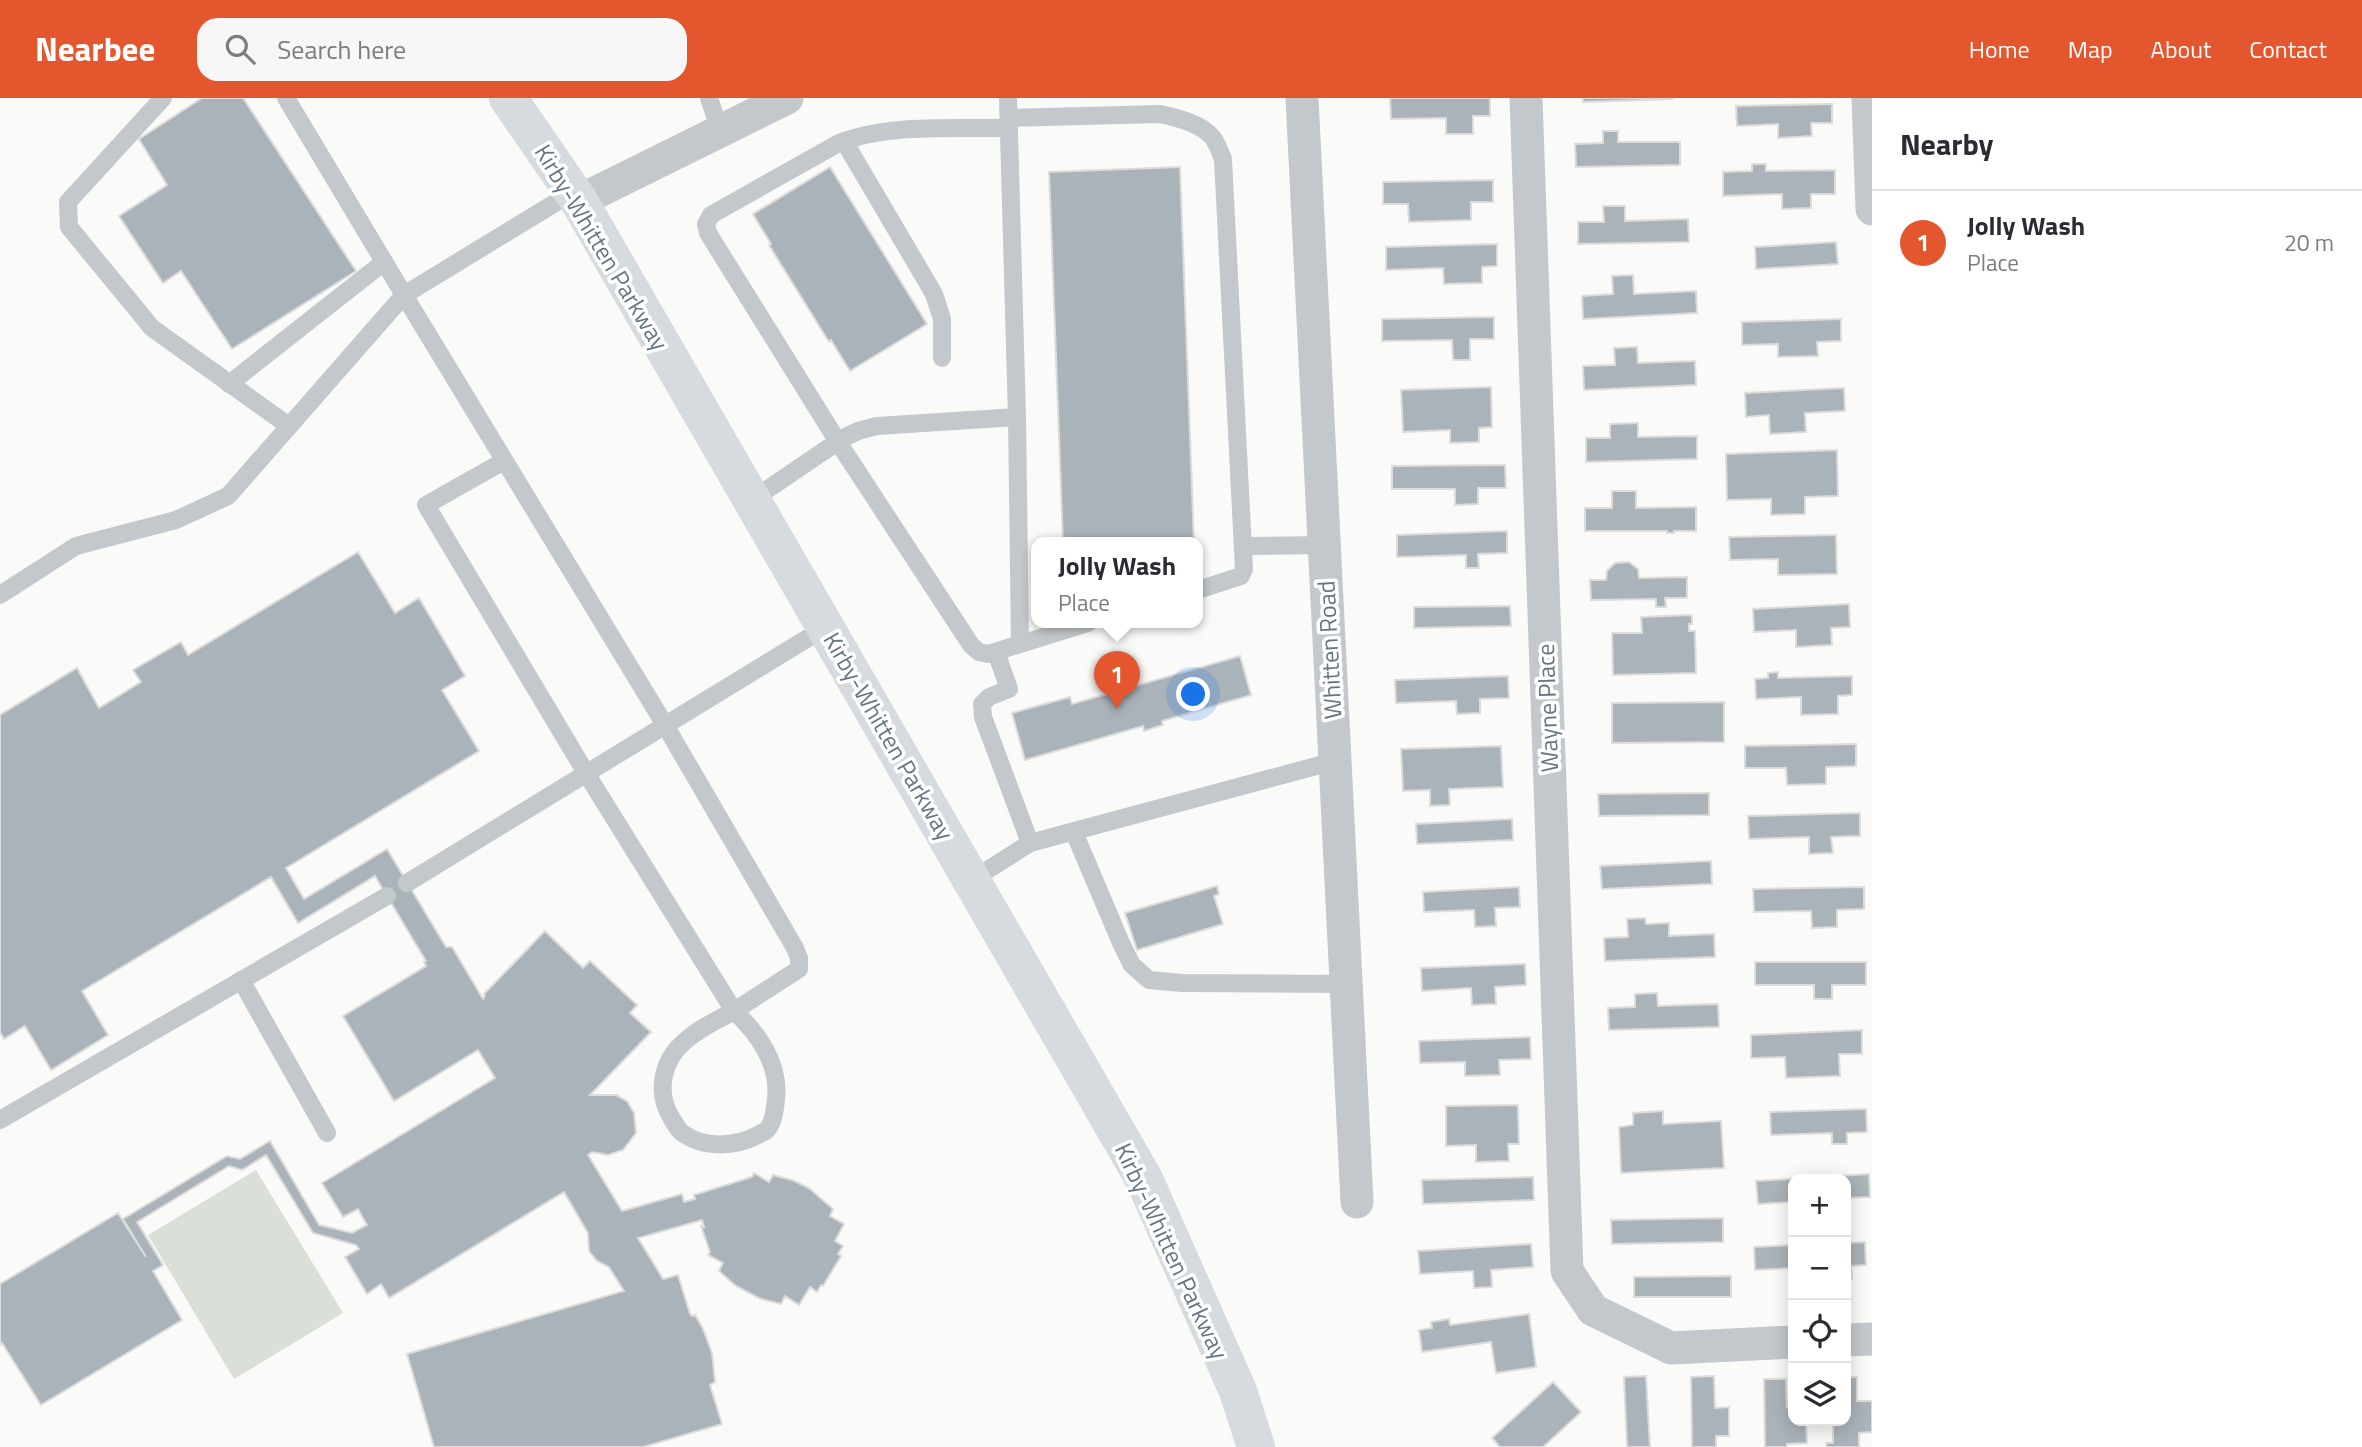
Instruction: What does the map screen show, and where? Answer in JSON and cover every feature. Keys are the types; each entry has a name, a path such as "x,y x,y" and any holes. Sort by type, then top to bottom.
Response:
{"main road":[{"name":"Kirby-Whitten Parkway","path":"508,98 576,196 1144,1179 1238,1391 1256,1447"}],"street":[{"path":"576,196 787,98"},
{"name":"Whitten Road","path":"1302,98 1357,1202"},
{"name":"Wayne Place","path":"1526,98 1567,1271 1593,1310 1671,1348 1788,1342"},
{"path":"1868,98 1872,209"},
{"path":"1851,1340 1872,1339"}],"lane":[{"path":"163,98 68,202 69,227 152,328 289,426"},
{"path":"286,98 790,936 799,958 799,969 734,1010 702,1029 682,1043 668,1062 662,1085 667,1111 680,1132 700,1142 726,1145 749,1140 767,1130 775,1112 778,1086 773,1066 753,1028 734,1010 586,773 426,505 504,461"},
{"path":"709,98 720,131"},
{"path":"1008,98 1020,644"},
{"path":"1072,628 988,654 979,652 971,645 838,442 708,233 706,224 711,215 858,135 1160,114 1199,127 1212,137 1223,159 1243,546 1241,576 1203,588"},
{"path":"844,141 934,294 942,319 942,358"},
{"path":"0,595 76,546 176,520 228,496 404,295 576,196"},
{"path":"229,384 384,262"},
{"path":"752,500 858,431 877,426 1017,416"},
{"path":"1243,546 1324,545"},
{"path":"407,883 825,627"},
{"path":"996,652 1009,689 989,696 982,704 983,717 1031,843"},
{"path":"972,880 1031,843 1335,761"},
{"path":"1074,832 1132,965 1149,980 1182,983 1346,984"},
{"path":"0,1120 387,896"},
{"path":"241,980 327,1133"}],"shaded area":[{"path":"256,1170 343,1313 234,1379 148,1235"}],"building":[{"path":"202,98 243,98 356,271 232,349 181,271 163,283 119,216 167,185 139,139"},
{"path":"1390,98 1490,98 1490,116 1473,116 1473,134 1446,134 1446,118 1391,119"},
{"path":"1583,98 1672,98 1672,99 1583,102"},
{"path":"1832,104 1832,123 1811,123 1812,136 1778,138 1778,124 1737,126 1736,106"},
{"path":"1603,131 1618,131 1618,142 1680,142 1680,165 1576,167 1575,144 1603,143"},
{"path":"1752,164 1766,164 1766,171 1835,170 1835,194 1811,194 1811,208 1782,209 1782,194 1723,196 1723,172 1752,171"},
{"path":"830,167 927,324 850,371 769,245 771,244 753,214"},
{"path":"1180,167 1194,537 1063,537 1049,172"},
{"path":"1493,180 1493,202 1471,202 1471,220 1409,222 1408,204 1383,204 1383,182"},
{"path":"1603,206 1625,206 1625,221 1688,219 1689,242 1578,244 1578,222 1604,222"},
{"path":"1836,242 1838,264 1756,269 1755,247"},
{"path":"1497,244 1497,266 1482,267 1482,283 1444,284 1443,268 1386,270 1386,247"},
{"path":"1633,275 1634,294 1696,291 1697,313 1583,319 1582,296 1613,294 1612,276"},
{"path":"1494,317 1494,339 1470,339 1470,360 1453,360 1452,340 1382,341 1382,319"},
{"path":"1841,319 1841,341 1817,342 1818,356 1778,357 1778,344 1742,345 1742,322"},
{"path":"1637,347 1638,363 1695,361 1696,385 1584,390 1583,366 1615,365 1614,348"},
{"path":"1491,387 1492,427 1479,428 1479,442 1450,443 1450,430 1403,432 1401,390"},
{"path":"1844,388 1845,411 1805,413 1806,432 1770,434 1769,415 1746,417 1745,393"},
{"path":"1638,423 1638,437 1697,436 1697,459 1586,462 1586,438 1610,438 1610,424"},
{"path":"1837,450 1838,496 1805,497 1805,514 1771,515 1771,499 1727,500 1726,454"},
{"path":"1505,465 1506,488 1478,488 1478,504 1455,505 1455,489 1392,489 1392,466"},
{"path":"1612,491 1636,491 1636,508 1696,507 1696,531 1585,531 1585,508 1612,508"},
{"path":"1507,531 1507,553 1478,554 1479,568 1466,568 1466,555 1397,557 1397,535"},
{"path":"1836,535 1837,574 1778,575 1778,559 1730,560 1729,537"},
{"path":"358,552 395,613 419,598 465,676 442,690 479,751 286,868 304,899 387,849 446,947 452,947 483,999 484,994 545,931 583,968 590,961 637,1005 630,1013 651,1032 590,1095 616,1095 627,1101 634,1113 636,1133 623,1150 608,1155 592,1152 588,1155 622,1211 682,1194 684,1202 695,1199 694,1195 752,1177 754,1173 769,1182 773,1175 809,1188 833,1209 830,1216 844,1224 835,1241 843,1246 838,1254 841,1256 823,1286 821,1285 817,1292 810,1287 799,1305 785,1296 781,1304 761,1299 728,1279 719,1271 723,1263 708,1255 710,1252 701,1226 704,1227 702,1220 638,1238 663,1279 678,1275 690,1314 695,1315 703,1329 712,1353 715,1382 710,1385 722,1424 643,1447 434,1447 407,1354 624,1291 609,1267 597,1261 589,1251 588,1233 564,1192 389,1298 381,1284 367,1294 345,1257 359,1249 356,1245 313,1233 266,1155 242,1170 229,1166 137,1222 163,1265 153,1271 182,1320 41,1405 2,1343 0,1345 0,1284 118,1213 146,1257 123,1219 227,1156 240,1159 270,1141 319,1225 352,1233 367,1225 358,1209 343,1217 322,1183 495,1078 478,1050 394,1101 343,1016 426,966 426,961 375,876 298,923 271,877 82,991 108,1035 51,1070 25,1026 4,1039 0,1032 0,715 77,668 99,708 141,682 133,670 181,642 188,655"},
{"path":"1629,562 1638,569 1639,578 1687,577 1687,598 1665,598 1666,607 1656,607 1656,599 1591,600 1590,580 1606,580 1607,571 1615,563"},
{"path":"1849,604 1850,627 1831,628 1832,645 1796,647 1796,630 1754,632 1753,609"},
{"path":"1510,606 1511,626 1414,628 1414,607"},
{"path":"1692,616 1692,624 1689,624 1689,631 1695,631 1696,673 1613,675 1612,633 1642,633 1641,617"},
{"path":"1240,656 1251,695 1162,721 1163,725 1144,731 1143,726 1025,760 1012,713 1070,697 1072,704"},
{"path":"1778,672 1778,678 1852,676 1852,695 1838,696 1838,714 1801,715 1801,697 1756,699 1755,679 1768,678 1768,673"},
{"path":"1508,676 1509,698 1480,699 1480,713 1457,714 1456,701 1396,703 1395,680"},
{"path":"1724,702 1724,742 1612,743 1612,703"},
{"path":"1856,744 1856,766 1826,767 1826,784 1787,785 1786,768 1745,768 1745,746"},
{"path":"1501,746 1503,787 1449,789 1450,805 1430,806 1430,790 1403,791 1401,749"},
{"path":"1709,793 1709,815 1599,816 1598,794"},
{"path":"1860,813 1860,836 1831,837 1833,853 1809,854 1809,837 1749,839 1748,816"},
{"path":"1512,819 1513,840 1417,844 1416,824"},
{"path":"1711,861 1712,884 1602,889 1600,866"},
{"path":"1217,886 1219,894 1214,896 1223,924 1137,950 1125,913"},
{"path":"1519,887 1520,907 1495,908 1496,926 1475,927 1474,910 1424,912 1423,892"},
{"path":"1864,887 1864,909 1837,910 1837,927 1812,928 1811,911 1754,912 1753,889"},
{"path":"1645,918 1646,924 1669,923 1669,936 1714,934 1715,957 1605,961 1604,938 1628,937 1627,919"},
{"path":"1755,962 1866,962 1866,985 1832,985 1832,999 1814,999 1814,985 1755,985"},
{"path":"1525,964 1526,985 1495,987 1496,1004 1472,1005 1471,988 1422,991 1421,968"},
{"path":"1657,993 1658,1006 1718,1004 1719,1027 1609,1030 1608,1008 1635,1007 1635,994"},
{"path":"1862,1030 1862,1054 1839,1054 1840,1076 1786,1078 1785,1057 1751,1058 1751,1035"},
{"path":"1530,1037 1531,1059 1499,1060 1500,1075 1465,1076 1465,1062 1420,1063 1419,1041"},
{"path":"1518,1105 1519,1144 1508,1144 1509,1161 1476,1162 1476,1145 1446,1146 1446,1106"},
{"path":"1866,1109 1867,1132 1847,1133 1847,1144 1832,1144 1832,1133 1771,1135 1770,1112"},
{"path":"1663,1111 1663,1124 1721,1121 1724,1168 1621,1173 1619,1127 1633,1125 1633,1113"},
{"path":"1869,1174 1870,1197 1851,1198 1851,1175"},
{"path":"1533,1177 1534,1200 1423,1204 1422,1180"},
{"path":"1788,1179 1788,1202 1758,1204 1756,1181"},
{"path":"1723,1218 1723,1242 1612,1244 1611,1220"},
{"path":"1865,1242 1866,1265 1851,1266 1851,1243"},
{"path":"1531,1244 1533,1267 1491,1270 1492,1287 1474,1288 1473,1271 1420,1274 1418,1251"},
{"path":"1788,1245 1788,1268 1755,1270 1754,1247"},
{"path":"1731,1276 1731,1297 1634,1297 1634,1277"},
{"path":"1529,1314 1536,1367 1496,1373 1491,1342 1422,1352 1419,1330 1432,1328 1431,1322 1449,1319 1450,1325"},
{"path":"1646,1376 1650,1447 1627,1447 1624,1377"},
{"path":"1714,1376 1715,1408 1729,1407 1729,1436 1716,1436 1716,1447 1692,1447 1691,1377"},
{"path":"1851,1377 1857,1377 1857,1401 1872,1401 1872,1432 1859,1433 1859,1447 1827,1447 1826,1443 1833,1443 1833,1426 1851,1426"},
{"path":"1764,1379 1786,1379 1788,1426 1806,1426 1807,1443 1765,1447"},
{"path":"1553,1382 1581,1412 1543,1447 1500,1447 1492,1438"}],"place":[{"name":"Jolly Wash","path":"1117,709"}]}
